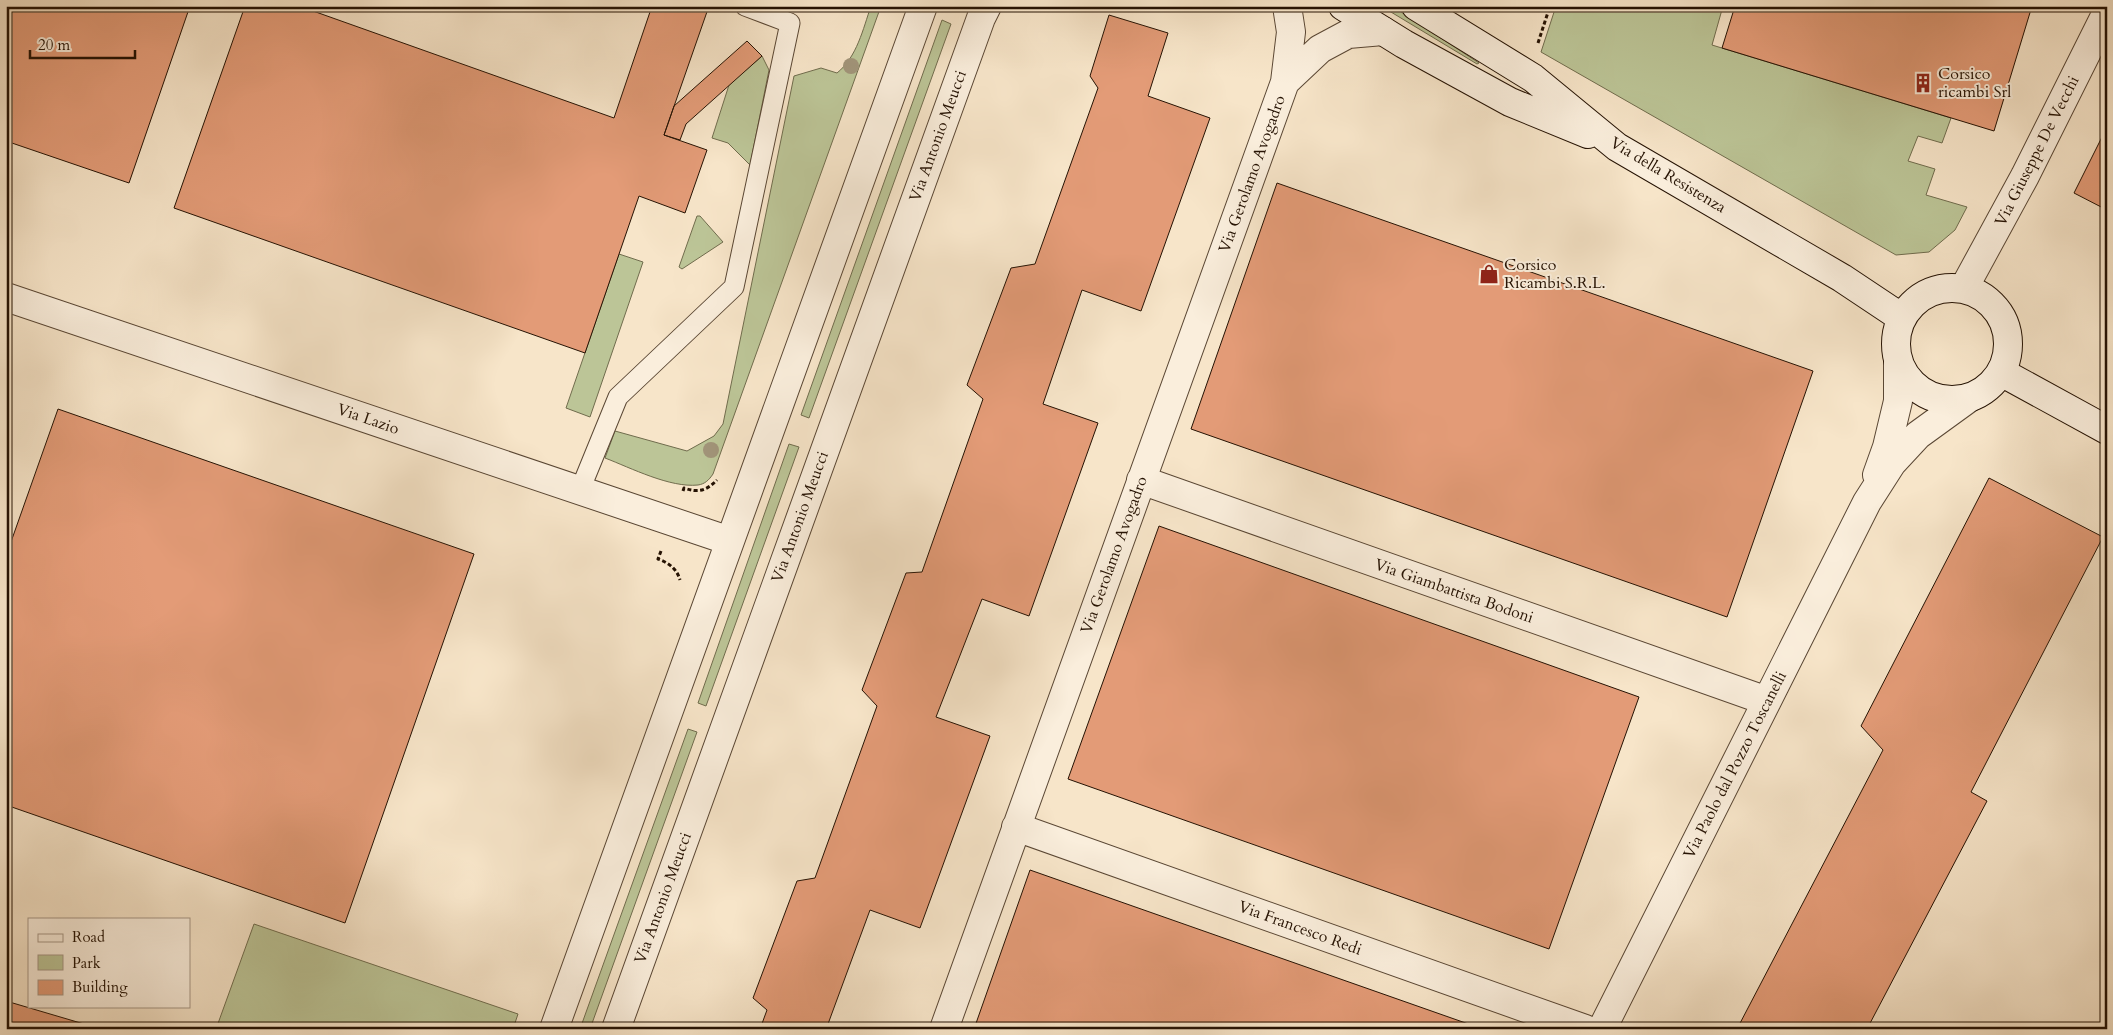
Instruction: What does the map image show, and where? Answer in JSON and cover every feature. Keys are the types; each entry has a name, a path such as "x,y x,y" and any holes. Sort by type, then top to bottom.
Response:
{"street":[{"path":"554,1029 923,6"},
{"name":"Via Antonio Meucci","path":"616,1029 834,420 987,6"},
{"name":"Via Gerolamo Avogadro","path":"944,1029 1285,82 1291,32 1287,6"},
{"path":"1343,6 1383,31 1510,102 1617,146"},
{"name":"Via della Resistenza","path":"1416,6 1434,15 1533,78 1617,146 1842,278 1902,318"},
{"name":"Via Giuseppe De Vecchi","path":"1964,288 2026,176 2107,12"},
{"name":"Via Gerolamo Avogadro","path":"1285,82 1320,49 1348,34 1383,31"},
{"path":"1964,288 1979,294 1998,310 2007,332 2008,354 2001,372 1987,388 1969,398 1959,400 1940,399 1921,392 1907,378 1898,361 1896,337 1902,318 1918,299 1936,289 1964,288"},
{"name":"Via Lazio","path":"6,297 730,541"},
{"name":"Via Paolo dal Pozzo Toscanelli","path":"1867,502 1887,447 1898,401 1898,361"},
{"path":"2001,372 2107,430"},
{"name":"Via Paolo dal Pozzo Toscanelli","path":"1602,1029 1867,502 1892,463 1918,435 1969,398"},
{"name":"Via Giambattista Bodoni","path":"1141,480 1767,701"},
{"name":"Via Francesco Redi","path":"1016,826 1585,1029"}],"lane":[{"path":"580,490 618,397 734,287 790,23 745,6"}],"green space":[{"path":"871,6 881,6 713,474 707,481 698,485 687,485 663,480 605,458 615,431 687,451 714,436 723,424 794,76 821,68 837,73 850,59 862,33"},
{"path":"1381,6 1392,6 1479,63 1477,64"},
{"path":"1556,6 1723,6 1712,45 1951,118 1942,143 1918,136 1908,161 1935,169 1926,195 1967,207 1955,230 1929,252 1896,255 1541,52"},
{"path":"942,20 951,24 809,418 801,415"},
{"path":"762,56 769,70 750,165 728,143 712,138 729,85"},
{"path":"697,216 700,216 723,242 682,269 679,267"},
{"path":"619,254 643,262 590,417 566,408"},
{"path":"789,444 799,447 706,706 698,703"},
{"path":"688,729 697,732 590,1029 580,1029"},
{"path":"254,924 518,1014 513,1029 216,1029"}],"building":[{"path":"6,6 190,6 129,183 6,141"},
{"path":"245,6 299,6 614,118 652,6 709,6 664,135 707,150 685,213 639,196 585,353 174,208"},
{"name":"Corsico ricambi Srl","path":"1735,6 2032,6 1994,131 1722,48"},
{"path":"1109,15 1168,33 1148,96 1210,118 1141,311 1082,290 1043,404 1098,423 1029,616 982,599 936,717 990,736 920,928 870,910 828,1024 843,1029 760,1029 767,1010 753,998 797,881 815,878 877,706 862,690 906,573 922,572 983,399 967,385 1011,268 1035,264 1098,88 1090,76"},
{"path":"747,41 762,56 686,124 680,140 664,135 674,106"},
{"path":"2107,130 2107,210 2074,193"},
{"path":"1277,183 1813,371 1727,617 1191,429"},
{"path":"58,409 474,554 345,923 6,805 6,556"},
{"path":"1989,478 2103,537 1971,792 1987,801 1867,1029 1737,1029 1883,750 1861,726"},
{"path":"1159,526 1639,697 1549,949 1068,779"},
{"path":"1030,870 1477,1027 974,1029"},
{"path":"6,1001 101,1029 6,1029"}],"place":[{"name":"Corsico ricambi Srl","path":"1923,83"},
{"name":"Corsico Ricambi S.R.L.","path":"1489,274"}]}
